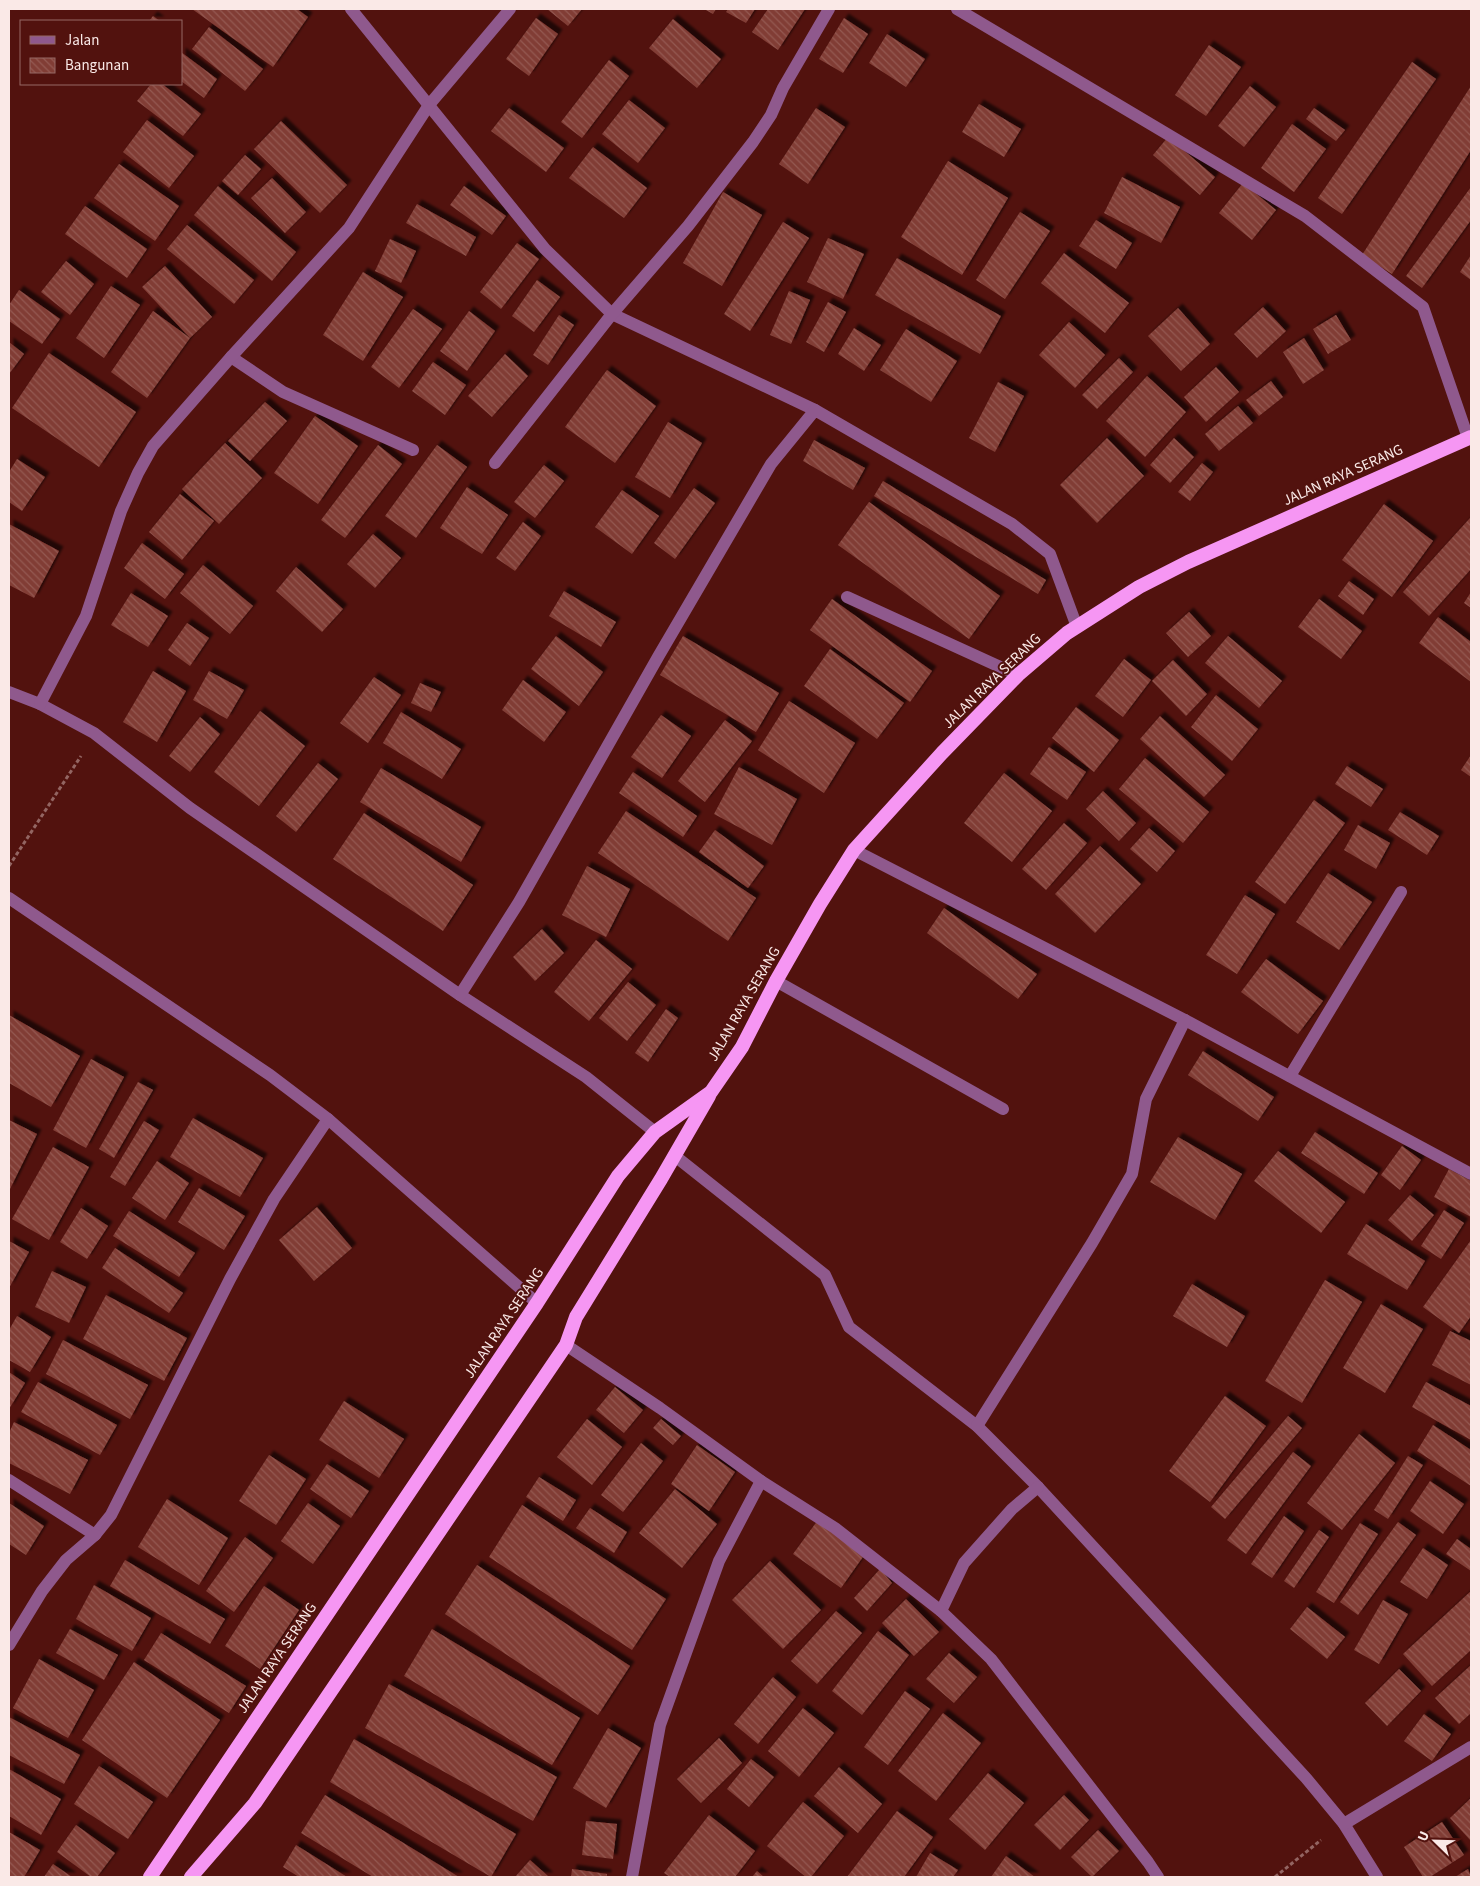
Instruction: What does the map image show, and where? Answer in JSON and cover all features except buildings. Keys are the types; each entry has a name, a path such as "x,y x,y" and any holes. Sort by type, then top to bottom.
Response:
{"highway":[{"name":"JALAN RAYA SERANG","path":"150,1877 537,1303 632,1158 655,1132 711,1092 742,1047 776,980 854,850 942,753 1018,675 1067,632 1139,587 1188,562 1469,438"},
{"path":"191,1877 255,1803 566,1345 576,1317 675,1156 711,1092"}],"street":[{"path":"351,9 545,249 612,314 815,410 1012,524 1050,554 1077,627"},
{"path":"40,704 86,616 121,512 138,473 153,446 231,357 349,228 429,106 510,9"},
{"path":"495,463 612,314 688,226 753,142 771,115 783,88 829,9"},
{"path":"957,9 1305,216 1423,307 1469,438"},
{"path":"231,357 283,392 413,450"},
{"path":"460,995 519,902 653,665 771,464 815,410"},
{"path":"847,597 1018,675"},
{"path":"9,692 40,704 94,733 190,808 460,995 586,1077 655,1132"},
{"path":"854,850 1185,1020 1471,1174"},
{"path":"1290,1076 1401,892"},
{"path":"9,898 270,1075 328,1119 537,1303"},
{"path":"776,980 1003,1110"},
{"path":"977,1426 1086,1252 1132,1174 1146,1099 1185,1020"},
{"path":"9,1644 42,1592 66,1560 95,1535 111,1515 230,1278 274,1199 328,1119"},
{"path":"675,1156 825,1274 849,1327 977,1426 1038,1487 1306,1778 1344,1824 1376,1877"},
{"path":"566,1345 660,1408 760,1481 835,1528 941,1611 991,1659 1158,1877"},
{"path":"9,1480 95,1535"},
{"path":"632,1877 660,1725 720,1561 760,1481"},
{"path":"941,1611 964,1563 1012,1509 1038,1487"},
{"path":"1344,1824 1471,1748"}],"path":[{"path":"9,866 84,752"},
{"path":"1275,1877 1315,1844"}]}
